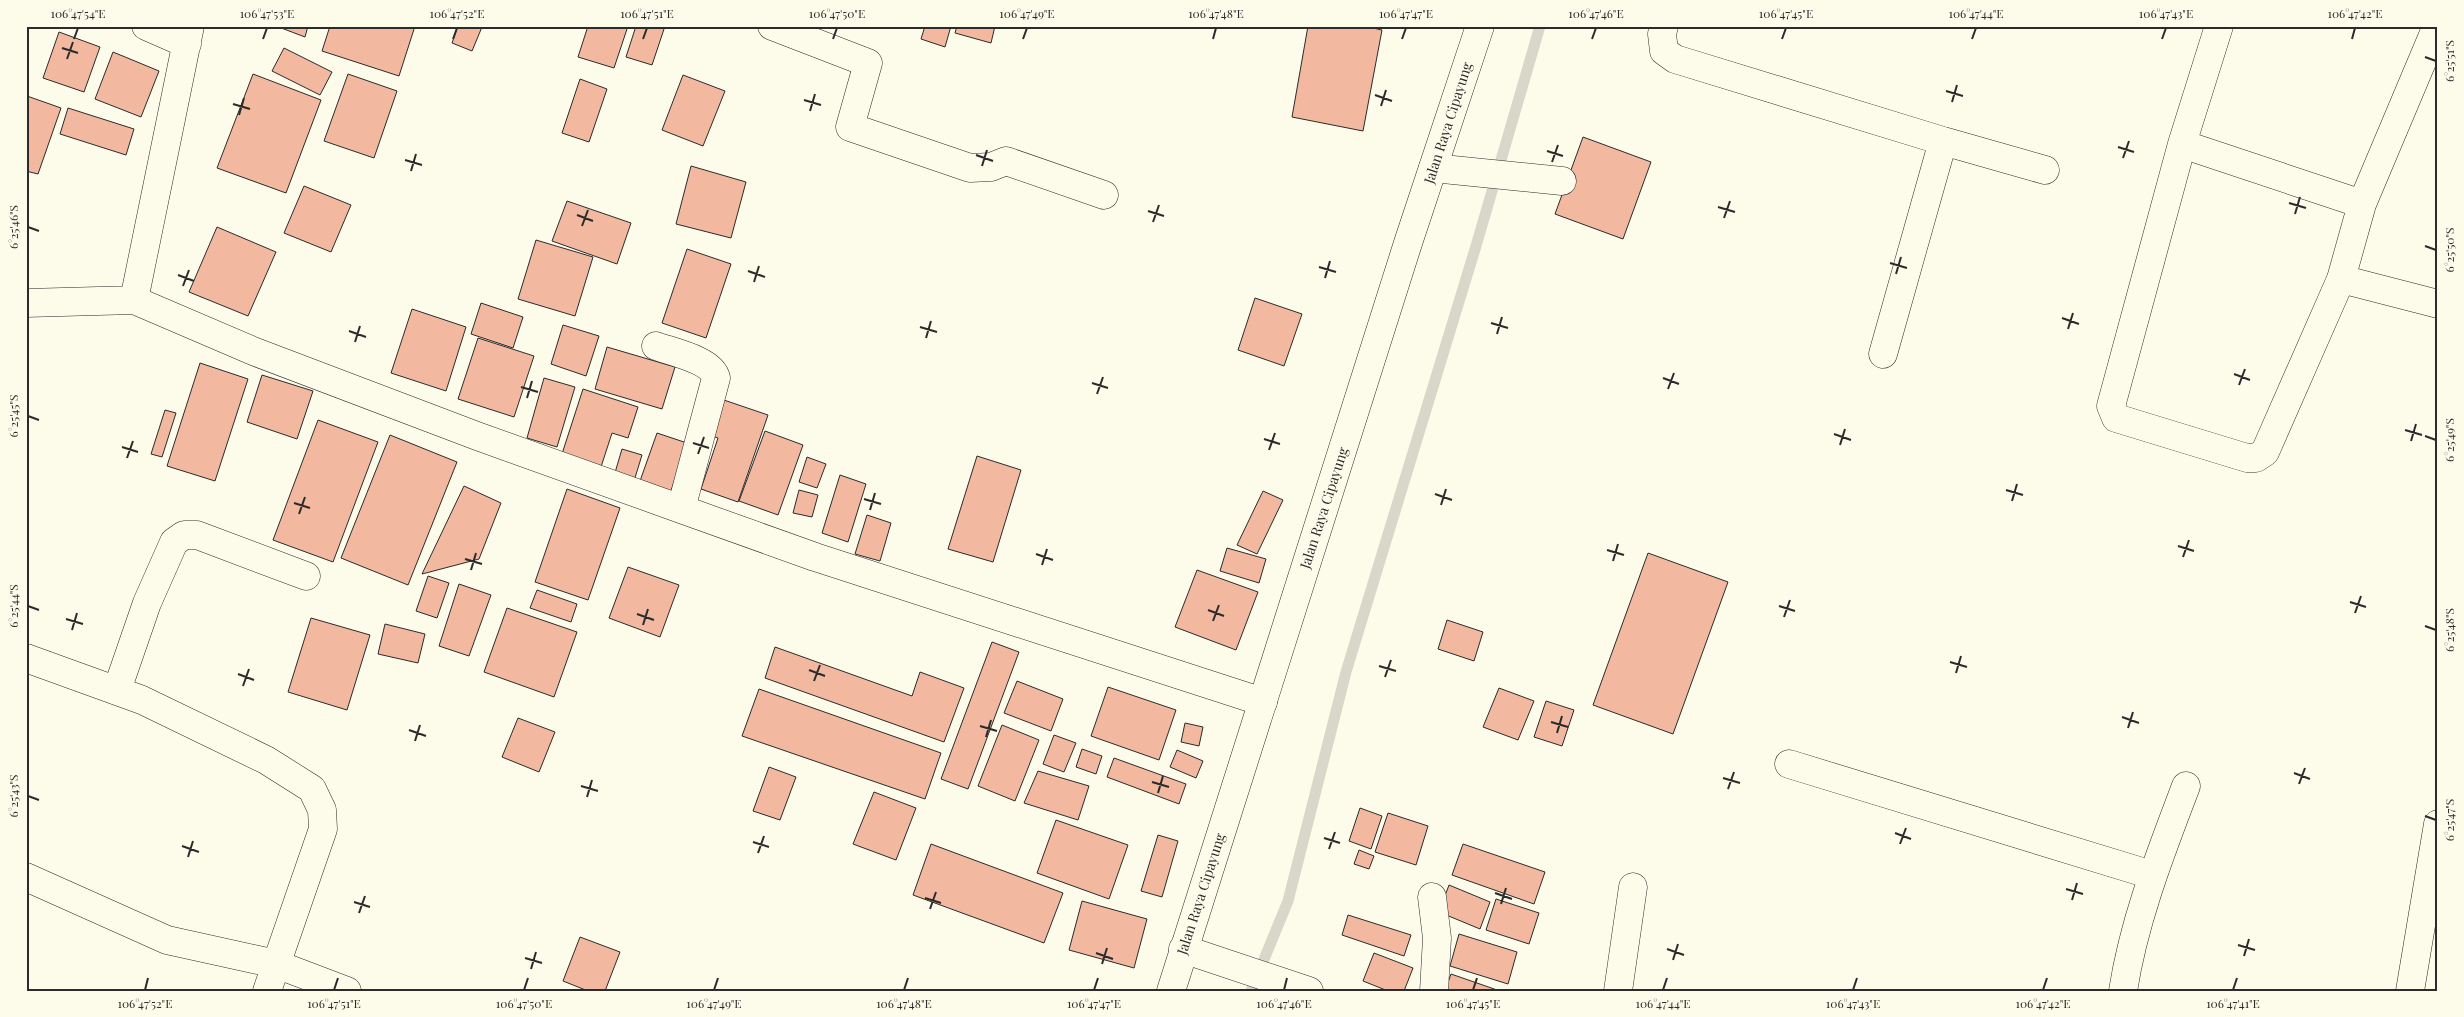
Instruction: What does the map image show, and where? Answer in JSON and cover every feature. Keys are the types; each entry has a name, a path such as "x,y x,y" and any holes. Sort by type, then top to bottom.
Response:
{"street":[{"path":"134,300 189,35 146,26"},
{"path":"772,26 868,63 850,127 970,168 991,167 1006,161 1104,195"},
{"name":"Jalan Raya Cipayung","path":"1171,991 1480,26"},
{"path":"1664,26 1662,34 1664,51 1675,59 2044,170"},
{"path":"2219,26 2182,144 2111,406 2116,418 2247,458 2256,458 2265,452 2341,279 2362,204 2435,27"},
{"path":"1883,354 1943,141"},
{"path":"2182,144 2362,204"},
{"path":"1433,168 1562,181"},
{"path":"2341,279 2438,304"},
{"path":"26,303 134,300 253,351 477,436 681,509 815,556 1263,702"},
{"path":"656,346 704,364 715,373 716,378 681,509"},
{"path":"117,690 147,603 174,542 184,535 197,536 306,576"},
{"path":"26,658 117,690 266,760 312,789 322,810 323,828 267,991"},
{"path":"1790,764 2152,875"},
{"path":"2124,991 2127,965 2152,875 2186,786"},
{"path":"2410,991 2438,824"},
{"path":"26,877 167,940 276,964 347,991"},
{"path":"1618,991 1633,887"},
{"path":"1432,897 1437,938 1434,991"},
{"path":"1183,950 1300,988"}],"building":[{"path":"276,26 308,26 305,37"},
{"path":"330,26 415,26 399,76 322,51"},
{"path":"458,26 482,27 472,51 452,43"},
{"path":"588,26 628,26 614,68 578,57"},
{"path":"636,26 665,26 652,65 626,57"},
{"path":"925,26 951,26 945,47 921,39"},
{"path":"957,26 995,26 991,43 955,33"},
{"path":"1308,26 1364,26 1382,30 1363,131 1292,117"},
{"path":"59,32 100,47 84,92 43,78"},
{"path":"284,48 332,72 320,95 272,71"},
{"path":"113,52 159,71 141,117 95,99"},
{"path":"253,74 321,100 286,193 217,168"},
{"path":"348,74 397,91 374,158 324,141"},
{"path":"683,75 725,91 703,146 662,130"},
{"path":"580,79 607,89 589,142 562,133"},
{"path":"27,96 61,108 38,174 26,171"},
{"path":"68,108 134,129 126,155 60,134"},
{"path":"1583,137 1651,162 1623,239 1555,214"},
{"path":"691,166 746,182 731,238 676,224"},
{"path":"304,186 351,205 331,252 284,233"},
{"path":"567,201 631,223 617,264 552,241"},
{"path":"217,227 276,252 248,316 189,292"},
{"path":"536,240 593,257 575,316 518,299"},
{"path":"687,249 731,264 706,338 662,323"},
{"path":"1255,298 1302,314 1284,366 1238,350"},
{"path":"481,303 523,317 513,348 471,334"},
{"path":"412,309 466,327 446,391 391,373"},
{"path":"563,325 599,336 586,376 551,364"},
{"path":"478,338 534,356 514,417 458,399"},
{"path":"607,347 675,367 662,409 595,389"},
{"path":"200,363 248,379 215,481 167,466"},
{"path":"262,375 313,391 297,439 247,422"},
{"path":"544,378 575,387 557,447 527,438"},
{"path":"583,389 638,407 628,438 612,433 600,470 561,457"},
{"path":"715,397 768,415 738,502 701,489 718,438 702,433"},
{"path":"165,410 176,413 162,457 151,454"},
{"path":"318,420 378,442 333,562 273,540"},
{"path":"765,431 803,445 778,515 739,501"},
{"path":"657,433 687,443 671,491 640,481"},
{"path":"390,435 457,462 408,585 341,558"},
{"path":"622,449 642,455 634,481 614,476"},
{"path":"977,456 1021,470 993,562 948,549"},
{"path":"807,457 826,464 817,488 799,482"},
{"path":"840,475 866,484 848,542 822,533"},
{"path":"464,486 501,503 479,559 422,574"},
{"path":"567,489 620,508 588,600 535,582"},
{"path":"799,490 818,495 812,517 793,513"},
{"path":"1263,491 1283,500 1257,554 1237,545"},
{"path":"867,515 891,523 880,561 855,554"},
{"path":"1227,548 1266,559 1259,583 1220,571"},
{"path":"1648,553 1728,582 1673,734 1593,705"},
{"path":"628,567 679,585 660,637 609,618"},
{"path":"1197,570 1258,592 1236,650 1175,627"},
{"path":"428,576 449,583 437,618 416,611"},
{"path":"459,584 491,595 469,656 439,646"},
{"path":"537,590 577,604 571,622 530,608"},
{"path":"507,608 577,632 554,697 484,672"},
{"path":"311,618 370,635 347,710 288,692"},
{"path":"1447,620 1483,632 1474,661 1438,649"},
{"path":"385,624 425,634 418,663 378,654"},
{"path":"992,642 1019,652 968,789 941,779"},
{"path":"775,647 912,696 920,672 964,688 944,742 765,678"},
{"path":"1017,681 1063,699 1051,731 1004,713"},
{"path":"1108,687 1176,710 1159,760 1091,736"},
{"path":"1499,688 1534,701 1518,740 1483,727"},
{"path":"759,689 941,753 925,799 742,736"},
{"path":"1546,701 1574,710 1562,746 1534,737"},
{"path":"518,718 555,732 539,772 502,757"},
{"path":"1185,723 1203,727 1199,746 1181,742"},
{"path":"1002,725 1039,740 1015,801 978,786"},
{"path":"1054,735 1076,743 1064,772 1043,764"},
{"path":"1082,749 1102,756 1096,774 1076,767"},
{"path":"1177,750 1203,761 1196,778 1170,767"},
{"path":"1114,758 1186,784 1179,804 1107,777"},
{"path":"769,767 796,777 780,820 753,811"},
{"path":"1038,771 1089,786 1078,820 1024,803"},
{"path":"874,792 916,808 896,860 853,844"},
{"path":"1360,808 1382,816 1371,849 1349,841"},
{"path":"1388,813 1428,826 1416,865 1375,852"},
{"path":"1056,820 1128,845 1109,899 1037,873"},
{"path":"1158,835 1178,841 1162,897 1141,891"},
{"path":"931,844 1063,893 1044,943 913,895"},
{"path":"1463,844 1545,872 1534,904 1452,875"},
{"path":"1359,850 1374,856 1369,869 1354,864"},
{"path":"1449,885 1490,902 1480,929 1439,912"},
{"path":"1496,899 1539,913 1529,944 1486,930"},
{"path":"1082,901 1147,919 1134,968 1069,950"},
{"path":"1348,915 1411,935 1404,956 1342,935"},
{"path":"1459,934 1517,952 1508,984 1450,966"},
{"path":"580,937 620,952 605,991 588,991 563,981"},
{"path":"1374,953 1413,968 1404,991 1388,991 1363,981"},
{"path":"1451,974 1500,991 1445,991"}],"waterway":[{"path":"1251,991 1288,901 1346,672 1476,246 1540,26"}]}
